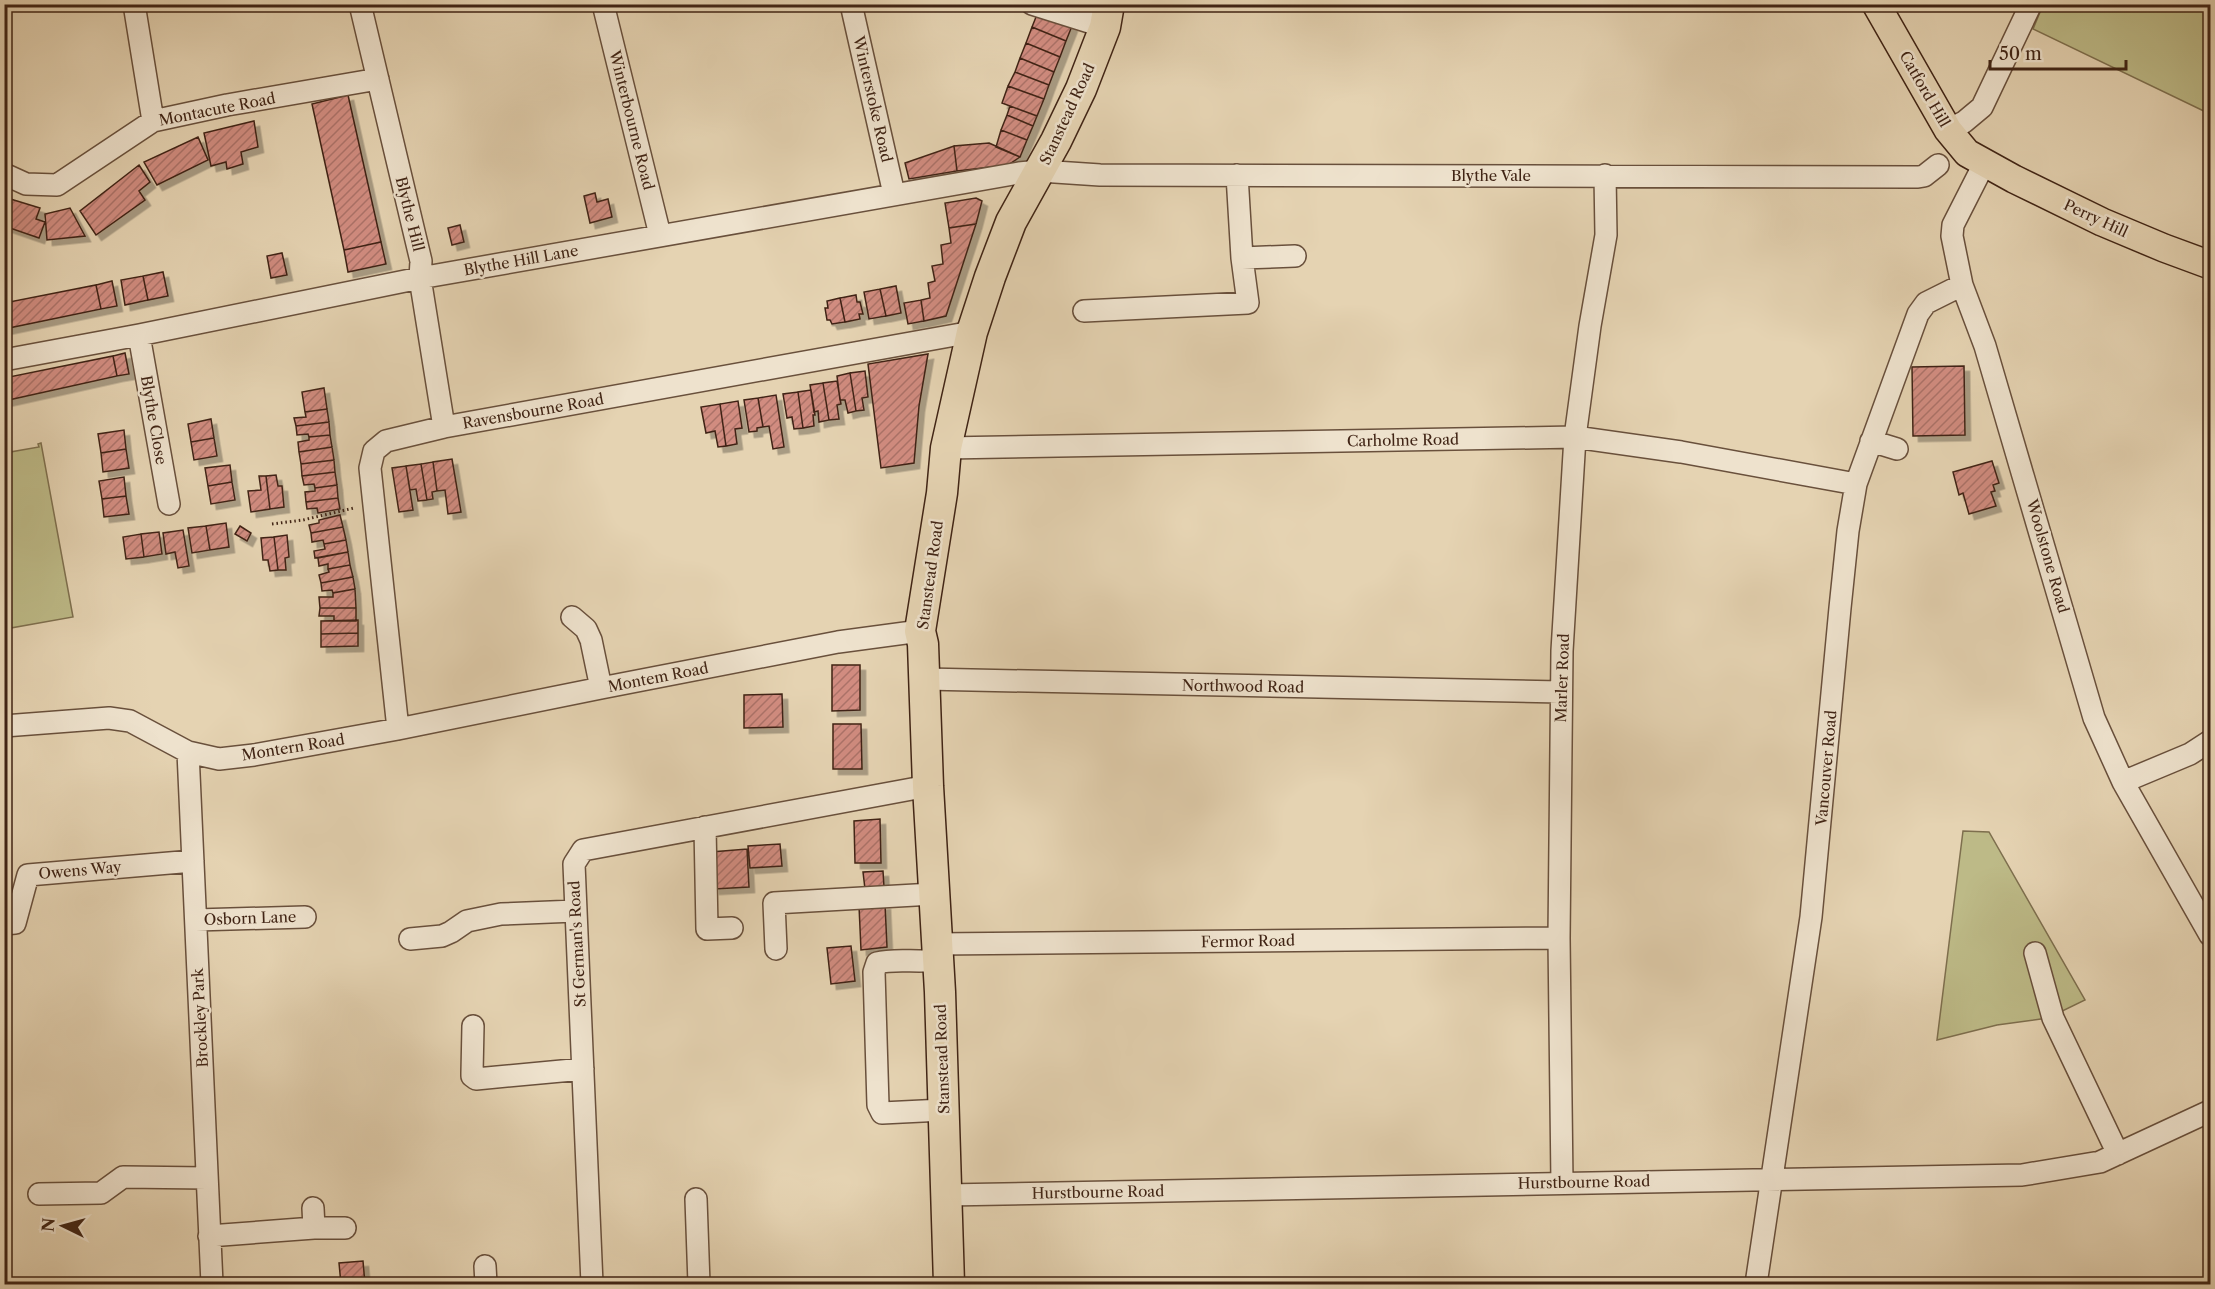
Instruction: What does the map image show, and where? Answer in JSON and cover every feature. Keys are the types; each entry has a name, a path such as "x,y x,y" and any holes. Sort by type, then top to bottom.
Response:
{"highway":[{"name":"Stanstead Road","path":"950,1284 940,992 933,894 925,679 920,631 942,493 946,448 972,332 1011,222 1040,171 1081,89 1107,16"}],"main road":[{"name":"Catford Hill","path":"1876,4 1948,130 1966,153 1984,164"},
{"name":"Perry Hill","path":"1984,164 2102,222 2211,265"}],"street":[{"path":"134,4 153,121"},
{"name":"Blythe Hill","path":"360,4 421,261 420,278 444,426"},
{"name":"Winterbourne Road","path":"603,4 660,235"},
{"name":"Winterstoke Road","path":"851,4 894,194"},
{"path":"1032,4 1107,16"},
{"path":"1948,130 1964,122 1982,106 2031,4"},
{"name":"Montacute Road","path":"4,174 26,184 57,185 153,121 227,105 378,79"},
{"name":"Woolstone Road","path":"1984,164 1953,225 1952,236 1962,285 1988,357 2094,718 2123,782 2211,935"},
{"name":"Blythe Vale","path":"1040,171 1100,175 1237,176 1918,177 1924,176 1938,165"},
{"name":"Blythe Hill Lane","path":"4,360 420,278 894,194 1040,171"},
{"name":"Marler Road","path":"1562,1183 1561,693 1566,567 1575,437 1584,361 1606,235 1605,175"},
{"path":"1084,311 1248,303 1242,258 1237,176"},
{"path":"1242,258 1295,256"},
{"name":"Vancouver Road","path":"1756,1284 1811,918 1848,531 1856,484 1918,314 1926,303 1962,285"},
{"name":"Ravensbourne Road","path":"398,729 370,468 374,452 386,441 444,426 972,332"},
{"name":"Blythe Close","path":"139,335 170,504"},
{"name":"Carholme Road","path":"946,448 1575,437 1681,452 1856,484"},
{"path":"1871,441 1897,449"},
{"path":"572,617 586,630 591,640 601,688"},
{"name":"Montem Road","path":"398,729 838,642 920,631"},
{"name":"Northwood Road","path":"925,679 1561,693"},
{"path":"4,726 109,718 130,720 188,752"},
{"name":"Montern Road","path":"188,752 219,759 254,756 398,729"},
{"path":"2123,782 2190,754 2211,741"},
{"name":"Brockley Park","path":"188,752 212,1284"},
{"name":"St German's Road","path":"592,1284 574,864 583,850 928,786"},
{"path":"705,827 707,928 732,928"},
{"name":"Owens Way","path":"4,924 15,923 28,875 193,861"},
{"path":"776,949 774,903 933,894"},
{"path":"410,939 442,936 467,921 501,914 575,911"},
{"name":"Osborn Lane","path":"196,920 305,917"},
{"name":"Fermor Road","path":"943,1110 882,1113 878,1105 874,972 878,963 885,961 921,963 936,952 1560,938"},
{"path":"2035,953 2053,1018 2118,1154"},
{"path":"473,1026 472,1076 476,1079 583,1069"},
{"name":"Hurstbourne Road","path":"946,1195 2022,1175 2100,1162 2211,1111"},
{"path":"39,1194 101,1193 123,1177 207,1178"},
{"path":"696,1199 699,1284"},
{"path":"209,1236 313,1218 345,1228"}],"path":[{"path":"272,524 303,520 374,503"}],"shaded area":[{"path":"2043,5 2210,5 2210,114 2033,29"},
{"path":"41,443 73,617 5,629 5,453 39,447 38,444"},
{"path":"1963,831 1989,832 2085,1000 2048,1018 1997,1025 1937,1040"}],"building":[{"path":"1038,12 1072,26 1066,41 1032,27"},
{"path":"1032,27 1066,41 1060,57 1026,43"},
{"path":"1026,43 1060,57 1054,72 1020,58"},
{"path":"1020,58 1054,72 1049,85 1015,72"},
{"path":"1015,72 1049,85 1044,99 1008,86"},
{"path":"1008,86 1044,99 1037,116 1002,103"},
{"path":"348,95 381,242 344,250 312,104"},
{"path":"1010,106 1037,116 1033,126 1007,115"},
{"path":"1007,115 1033,126 1027,140 1001,130"},
{"path":"254,121 258,147 241,152 243,164 227,169 226,162 211,166 204,133"},
{"path":"1001,130 1027,140 1020,157 996,147"},
{"path":"198,137 208,160 157,185 144,162"},
{"path":"989,143 1020,157 1008,165 957,171 954,146"},
{"path":"954,146 957,171 909,179 905,163"},
{"path":"139,165 150,182 139,191 145,200 96,235 80,211"},
{"path":"595,193 597,202 608,199 612,217 590,223 584,196"},
{"path":"4,197 40,208 36,219 45,222 39,238 4,226"},
{"path":"976,198 982,201 976,224 949,228 945,203"},
{"path":"70,208 85,236 47,240 45,214"},
{"path":"976,224 946,316 924,321 921,300 930,298 928,283 935,281 932,266 943,264 941,245 951,243 949,228"},
{"path":"460,225 464,242 452,245 448,228"},
{"path":"381,242 386,264 348,272 344,250"},
{"path":"282,253 287,275 271,278 267,256"},
{"path":"163,272 168,296 148,300 143,276"},
{"path":"143,276 148,300 125,305 121,280"},
{"path":"112,281 117,306 101,309 96,285"},
{"path":"96,285 101,309 4,329 4,303"},
{"path":"896,286 901,313 886,316 880,289"},
{"path":"880,289 886,316 869,319 864,292"},
{"path":"856,295 863,314 859,314 860,319 845,322 840,298"},
{"path":"840,298 845,322 832,324 830,320 827,320 825,308 828,308 827,301"},
{"path":"921,300 924,321 908,324 904,303"},
{"path":"125,353 129,374 117,376 113,356"},
{"path":"928,354 919,406 914,463 881,468 868,364"},
{"path":"113,356 117,376 4,401 4,378"},
{"path":"1964,366 1965,435 1913,436 1912,367"},
{"path":"865,371 868,397 862,398 864,410 856,411 850,373"},
{"path":"850,373 856,411 848,413 845,400 840,400 837,376"},
{"path":"837,381 841,404 837,405 839,419 829,420 823,383"},
{"path":"823,383 829,420 819,422 818,411 814,412 810,385"},
{"path":"324,388 327,409 305,412 302,392"},
{"path":"811,390 815,415 813,415 814,426 803,428 798,392"},
{"path":"798,392 803,428 794,429 792,417 787,418 783,394"},
{"path":"776,395 784,447 773,449 769,426 763,427 758,398"},
{"path":"758,398 763,427 749,432 744,400"},
{"path":"738,401 742,428 735,429 737,444 726,446 720,404"},
{"path":"720,404 726,446 718,447 715,431 706,433 701,407"},
{"path":"327,409 329,422 296,426 294,418 306,417 305,412"},
{"path":"211,419 214,438 191,442 188,424"},
{"path":"329,422 330,435 309,437 308,434 297,435 296,426"},
{"path":"124,430 126,449 101,453 98,434"},
{"path":"330,435 332,447 299,452 298,442 309,440 309,437"},
{"path":"214,438 217,456 194,460 191,442"},
{"path":"332,447 334,460 301,464 299,452"},
{"path":"126,449 129,468 103,472 101,453"},
{"path":"452,459 461,512 448,514 445,490 437,491 433,462"},
{"path":"334,460 335,472 302,476 301,464"},
{"path":"1992,461 1999,483 1993,485 1995,491 1991,492 1996,506 1969,514 1963,493 1959,495 1953,472"},
{"path":"433,462 437,491 432,492 433,499 427,500 421,464"},
{"path":"421,464 427,500 418,501 416,489 410,490 406,466"},
{"path":"230,465 232,482 208,486 205,468"},
{"path":"406,466 413,510 399,512 392,468"},
{"path":"335,472 337,485 315,488 314,484 304,485 302,476"},
{"path":"276,475 278,486 282,486 284,507 270,509 266,476"},
{"path":"259,476 266,476 270,509 251,512 248,491 261,490"},
{"path":"124,477 126,496 102,499 99,481"},
{"path":"232,482 235,500 211,504 208,486"},
{"path":"337,485 338,498 306,502 305,492"},
{"path":"126,496 129,514 104,517 102,499"},
{"path":"338,498 340,509 318,513 317,508 307,509 306,502"},
{"path":"340,515 343,527 311,533 309,525"},
{"path":"226,523 229,547 210,550 206,526"},
{"path":"206,526 210,550 192,553 188,528"},
{"path":"240,526 251,533 247,541 235,534"},
{"path":"343,527 346,540 324,544 323,540 312,542 311,533"},
{"path":"183,530 189,566 178,568 175,552 166,554 163,533"},
{"path":"159,532 162,554 144,557 141,534"},
{"path":"141,534 144,557 126,559 123,537"},
{"path":"287,535 289,557 285,558 286,570 278,570 274,537"},
{"path":"274,537 278,570 270,571 268,560 263,560 261,538"},
{"path":"346,540 348,552 315,558 314,551 325,549 324,544"},
{"path":"348,552 350,565 328,569 328,564 319,566 318,558"},
{"path":"350,565 353,577 321,583 319,575 329,572 328,569"},
{"path":"353,577 355,589 333,593 332,590 322,591 321,583"},
{"path":"355,589 356,608 320,608 319,597 333,597 333,593"},
{"path":"320,608 356,608 356,621 334,621 334,616 319,616"},
{"path":"358,620 358,633 321,634 321,621"},
{"path":"358,633 358,646 321,647 321,634"},
{"path":"832,665 860,665 860,710 832,711"},
{"path":"782,694 783,727 744,728 744,695"},
{"path":"833,724 861,724 862,769 833,769"},
{"path":"880,819 881,863 855,863 854,821"},
{"path":"780,844 782,866 750,868 748,846"},
{"path":"747,849 749,887 714,889 711,852"},
{"path":"883,871 884,887 865,889 863,872"},
{"path":"885,904 887,947 861,950 859,906"},
{"path":"851,946 855,981 831,984 827,948"},
{"path":"363,1261 365,1284 341,1284 339,1263"}]}
